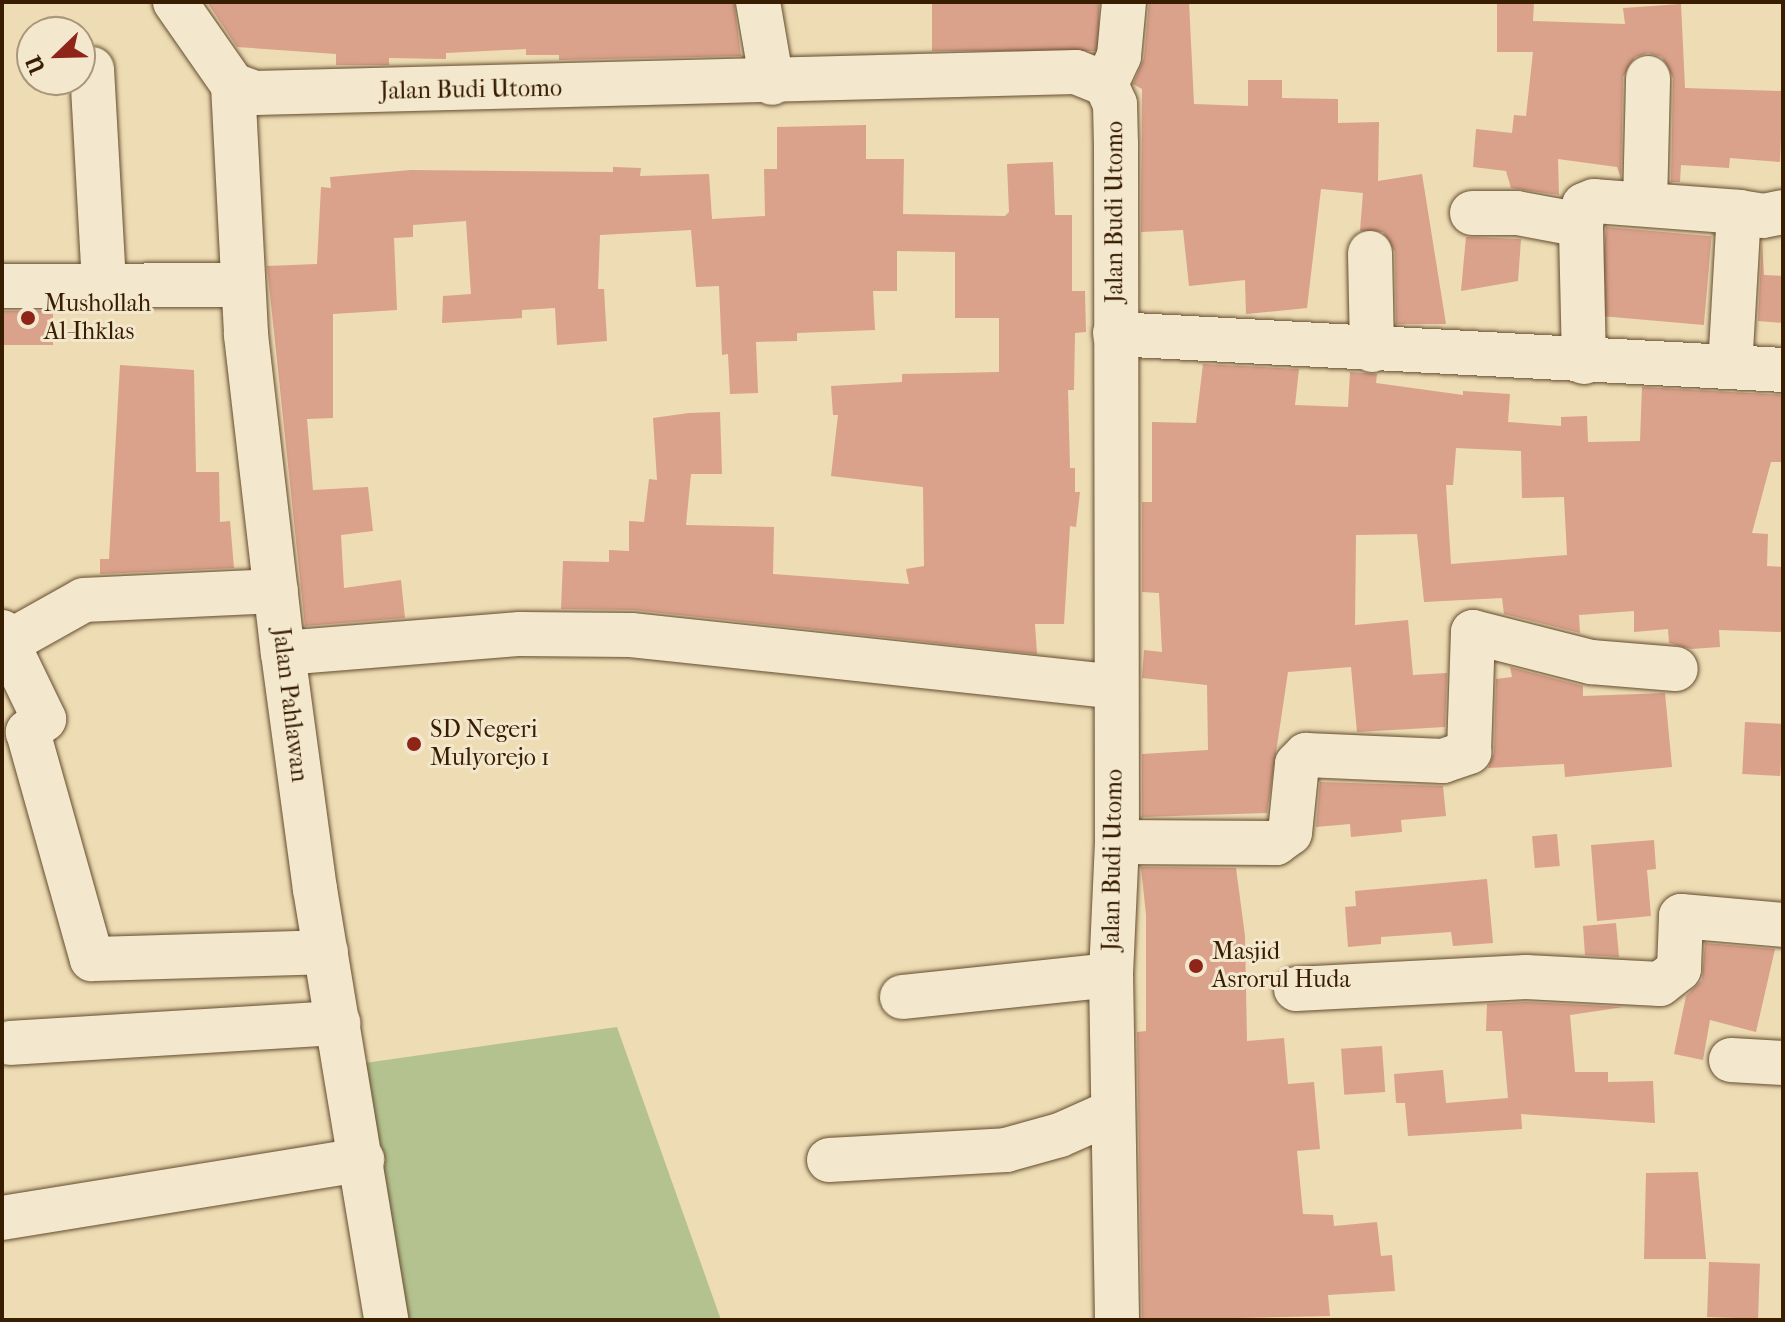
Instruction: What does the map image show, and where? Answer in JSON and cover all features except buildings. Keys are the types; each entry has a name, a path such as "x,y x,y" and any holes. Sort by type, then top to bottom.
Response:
{"street":[{"path":"175,2 233,85"},
{"path":"758,2 772,83"},
{"path":"1106,84 1119,56 1124,2"},
{"name":"Jalan Budi Utomo","path":"233,85 255,93 772,83 1076,72 1106,84 1115,104 1114,687 1117,842 1111,975 1117,1320"},
{"path":"1645,204 1648,78"},
{"name":"Jalan Pahlawan","path":"233,85 243,285 283,653 326,952 386,1320"},
{"path":"94,96 104,285"},
{"path":"1584,362 1581,225 1587,202 1645,204 1763,216 1783,212"},
{"path":"1730,366 1739,212"},
{"path":"1472,213 1517,213 1581,225"},
{"path":"1370,253 1372,350"},
{"path":"2,286 243,285"},
{"path":"1115,334 1584,362 1783,370"},
{"path":"276,591 84,600 5,637 44,719 28,732 92,959 326,952"},
{"path":"1117,842 1276,843 1290,833 1297,764 1306,755 1443,761 1469,752 1473,632 1591,662 1676,669"},
{"path":"283,653 520,634 631,635 1114,687"},
{"path":"1296,989 1526,977 1660,984 1679,969 1681,916 1783,925"},
{"path":"902,997 1111,975"},
{"path":"10,1043 338,1023"},
{"path":"1731,1060 1783,1063"},
{"path":"829,1160 1006,1150 1060,1135 1112,1112"},
{"path":"2,1218 362,1160"}],"green space":[{"path":"617,1027 721,1320 399,1320 358,1064"}],"place":[{"name":"Mushollah Al-Ihklas","path":"28,318"},
{"name":"SD Negeri Mulyorejo 1","path":"414,744"},
{"name":"Masjid Asrorul Huda","path":"1196,966"}]}
